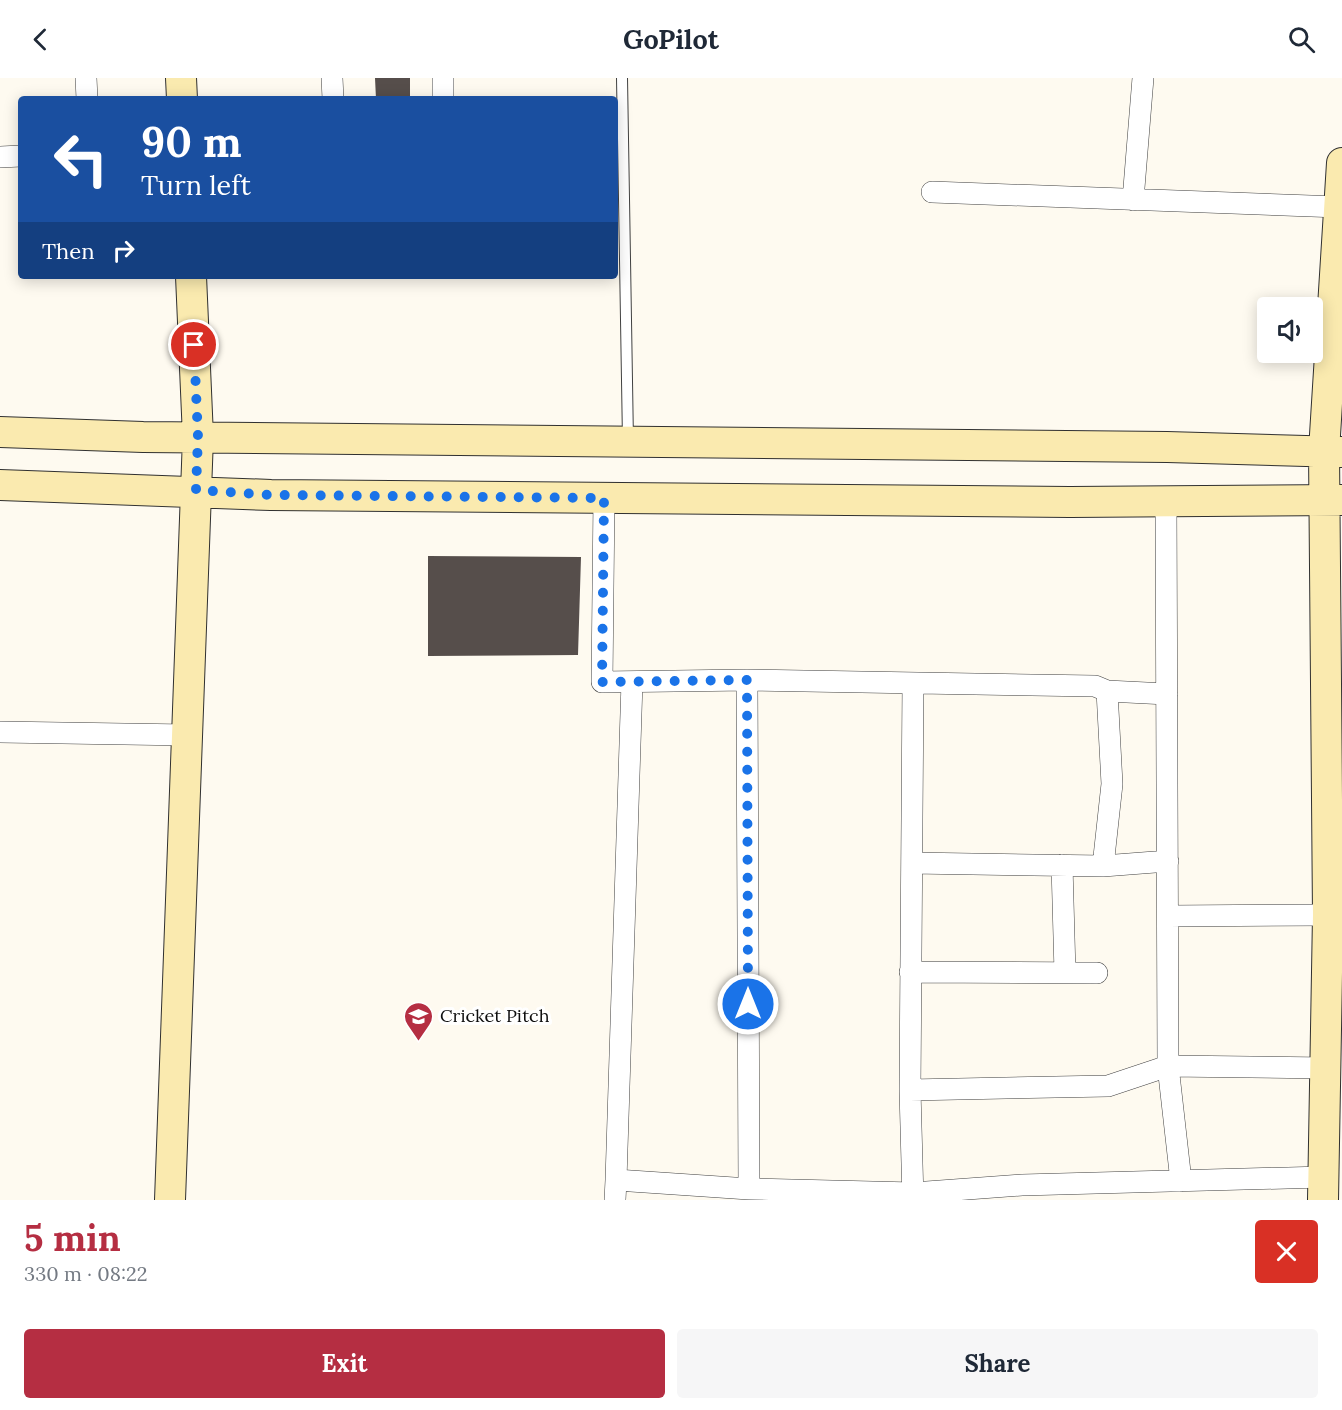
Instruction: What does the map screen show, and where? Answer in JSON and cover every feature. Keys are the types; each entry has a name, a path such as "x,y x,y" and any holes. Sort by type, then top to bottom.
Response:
{"street":[{"path":"87,78 87,96"},
{"path":"181,78 182,96"},
{"path":"332,78 333,96"},
{"path":"443,78 443,96"},
{"path":"1133,200 1143,78"},
{"path":"0,157 18,156"},
{"path":"632,682 615,1190 749,1189 913,1196 1021,1192 1181,1181 1323,1189 1333,452 1342,163"},
{"path":"932,192 1341,207"},
{"path":"170,1200 198,437 191,279"},
{"path":"0,432 198,437 1333,452"},
{"path":"0,485 196,490 271,495 1334,500"},
{"path":"604,498 602,682 747,680 1095,686 1107,691 1167,694"},
{"path":"1166,501 1168,1066 1181,1181"},
{"path":"747,680 749,1189"},
{"path":"913,683 910,972 913,1196"},
{"path":"1103,866 1112,784 1107,691"},
{"path":"0,732 187,735"},
{"path":"912,863 1103,866 1168,861"},
{"path":"1062,866 1065,973"},
{"path":"1168,916 1328,915"},
{"path":"910,972 1097,973"},
{"path":"910,1090 1108,1086 1168,1066 1326,1068"}],"lane":[{"path":"622,78 628,442"}],"building":[{"path":"375,78 410,78 410,96 376,96"},
{"path":"428,556 581,557 578,655 428,656"}],"place":[{"name":"Cricket Pitch","path":"419,1042"}],"route":[{"path":"194,345 198,437 196,490 271,495 604,498 602,682 747,680 748,1004"}]}
